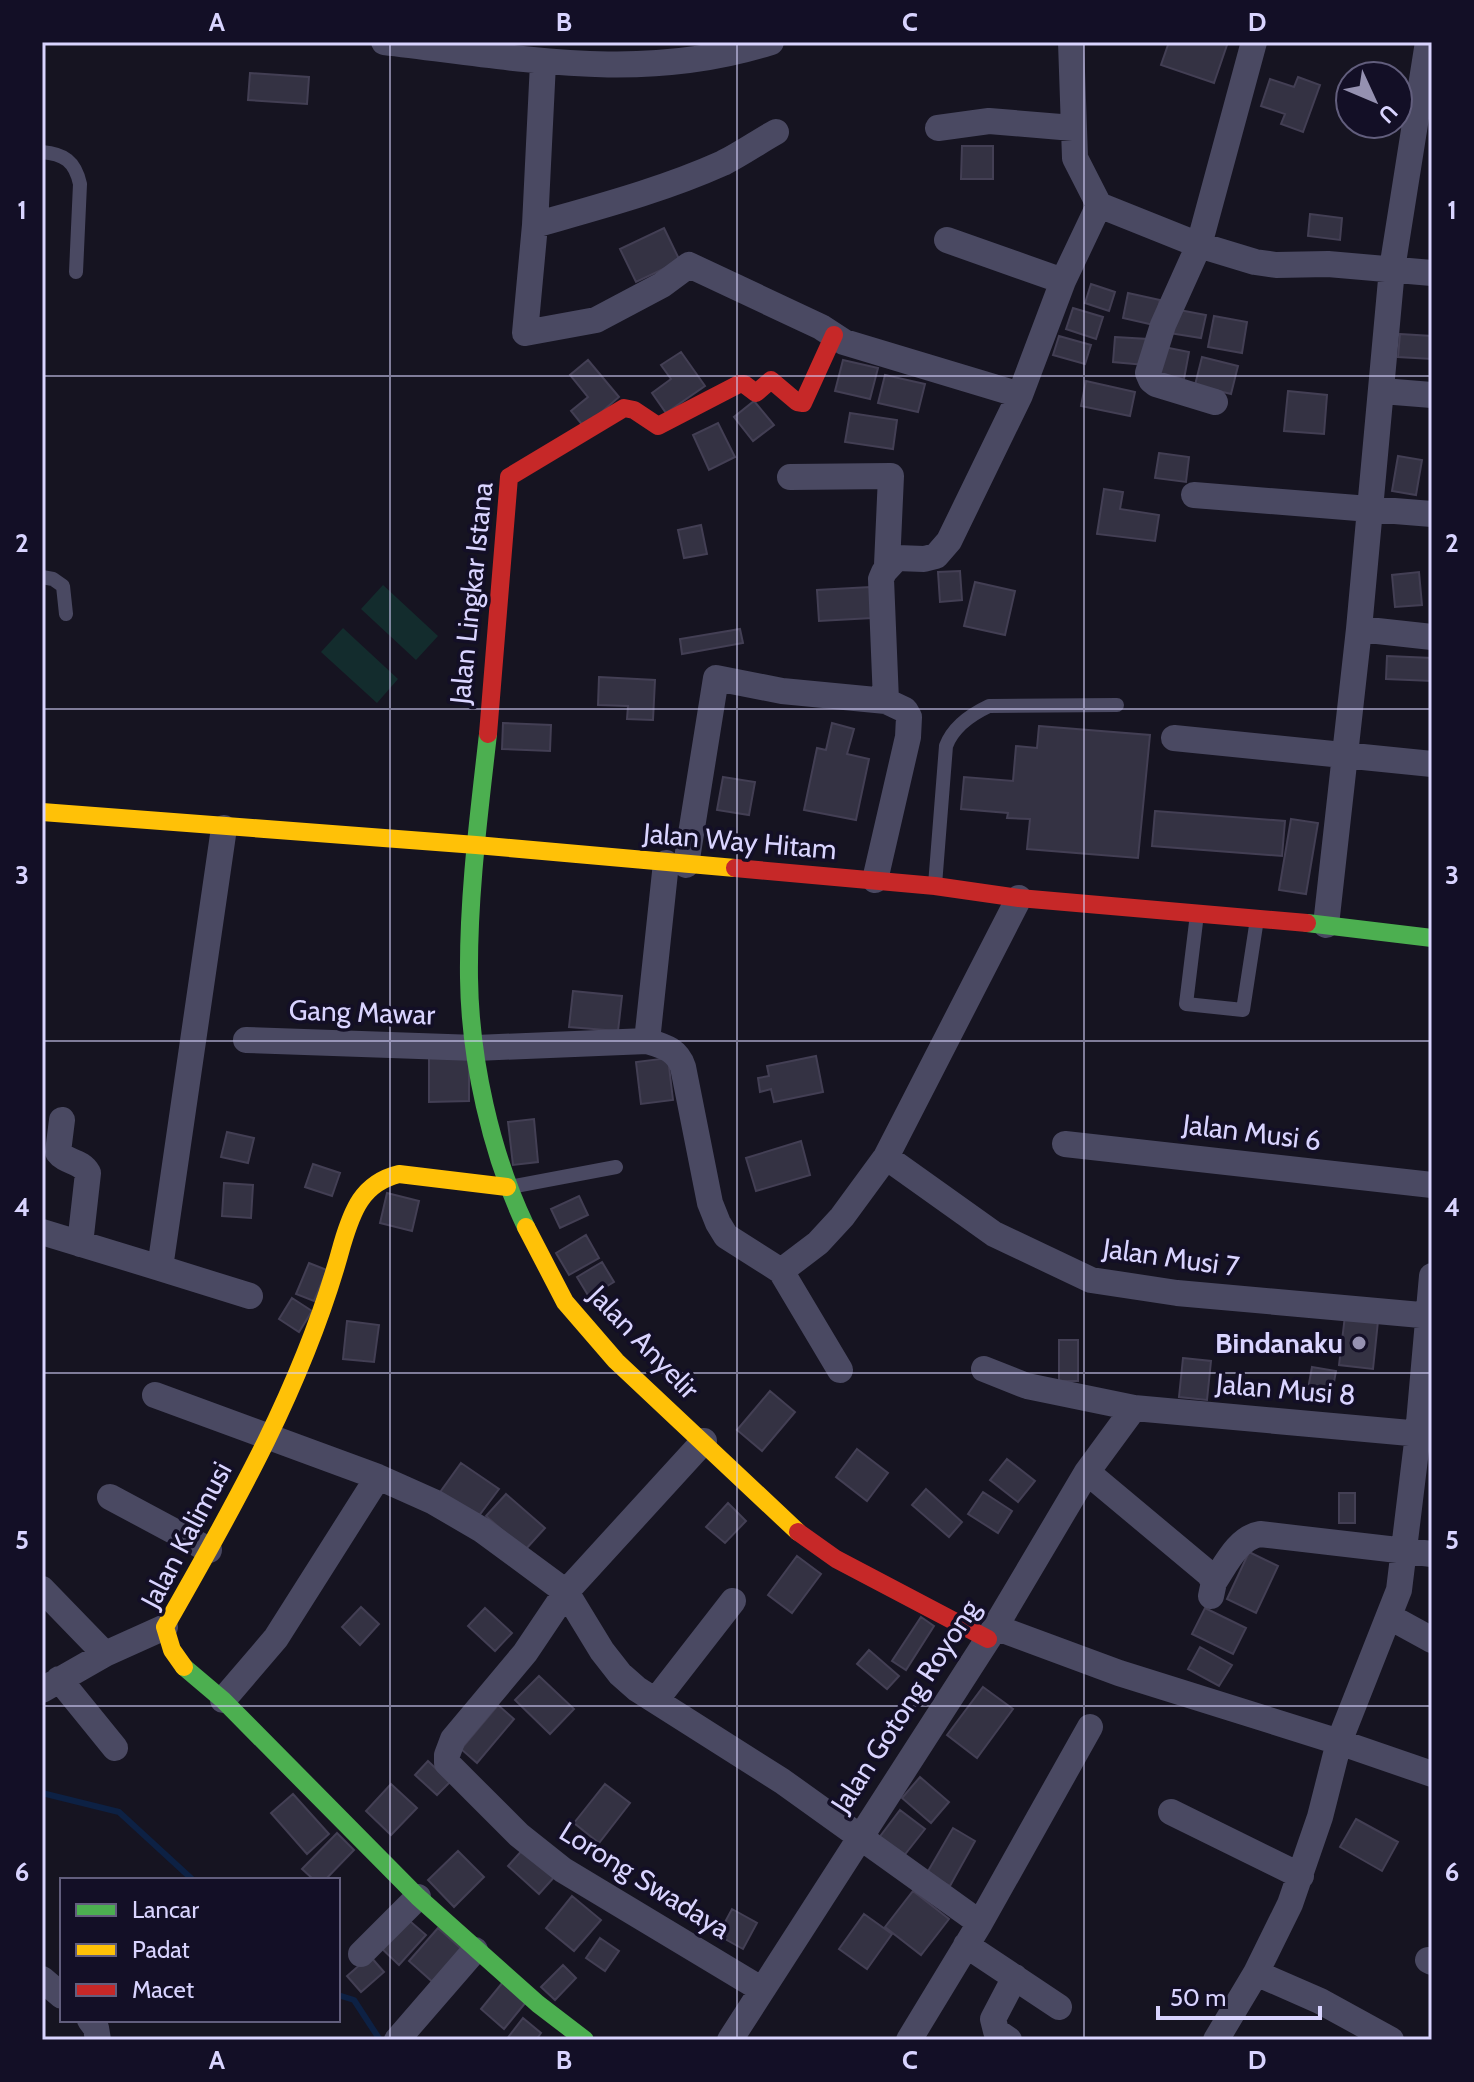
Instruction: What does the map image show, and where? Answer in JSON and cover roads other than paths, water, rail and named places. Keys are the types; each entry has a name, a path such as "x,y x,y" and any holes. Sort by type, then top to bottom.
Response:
{"street":[{"path":"384,42 452,46 543,63 594,54 643,66 700,60 762,43"},
{"path":"1071,42 1075,158 1099,205 1199,245 1255,262 1276,265 1328,264 1432,273"},
{"path":"1215,402 1156,384 1149,377 1163,325 1199,245 1254,42"},
{"path":"1326,925 1359,629 1392,269 1428,42"},
{"path":"543,63 535,225 525,333 596,320 662,285 689,265 844,342 1020,395"},
{"path":"938,128 989,121 1073,128"},
{"path":"535,225 614,203 686,177 724,162 776,132"},
{"path":"887,565 897,558 930,558 949,541 1020,395 1063,281 1099,205"},
{"path":"947,240 1063,281"},
{"name":"Jalan Lingkar Istana","path":"476,845 495,662 509,477 624,408 632,408 652,425 658,426 739,384 756,393 771,380 797,402 803,403 827,331"},
{"path":"1382,391 1432,395"},
{"path":"790,477 891,476 887,565 881,579 886,701"},
{"path":"1194,495 1432,514"},
{"path":"1359,629 1432,637"},
{"path":"840,1370 781,1271 726,1236 718,1223 710,1203 681,1061 669,1048 647,1041 676,864 716,678 782,691 886,701 905,710 909,723 908,737 875,880"},
{"path":"1174,738 1432,764"},
{"name":"Jalan Way Hitam","path":"43,815 476,845 875,880 1019,898 1326,925 1432,938"},
{"path":"160,1268 224,828"},
{"name":"Jalan Anyelir","path":"476,845 469,979 476,1048 492,1140 507,1187 565,1302 616,1361 704,1441 777,1514 812,1543 874,1580 991,1633"},
{"path":"781,1271 818,1243 842,1217 886,1157 1019,898"},
{"name":"Gang Mawar","path":"246,1040 476,1048 647,1041"},
{"path":"62,1120 58,1152 61,1157 82,1164 88,1173 80,1244"},
{"name":"Jalan Musi 6","path":"1065,1144 1432,1185"},
{"name":"Jalan Musi 7","path":"886,1157 994,1234 1091,1280 1177,1293 1429,1316"},
{"name":"Jalan Kalimusi","path":"507,1187 399,1174 386,1175 367,1190 351,1216 330,1295 271,1436 165,1627 172,1653 199,1683 223,1700 418,1897 475,1950 585,2040"},
{"path":"42,1232 250,1296"},
{"path":"1216,2040 1256,1973 1301,1876 1339,1742 1399,1590 1425,1434 1432,1276"},
{"name":"Jalan Musi 8","path":"984,1369 1027,1386 1134,1408 1425,1434"},
{"path":"155,1395 378,1477 434,1502 482,1530 566,1592 589,1632 620,1674 859,1836 973,1934 1015,1977 1059,2007"},
{"name":"Jalan Gotong Royong","path":"730,2040 991,1633 1087,1472 1134,1408"},
{"path":"566,1592 704,1441"},
{"path":"1087,1472 1209,1574 1212,1589 1239,1545 1252,1535 1432,1554"},
{"path":"223,1700 276,1638 378,1477"},
{"path":"110,1497 209,1550"},
{"path":"42,1589 105,1654"},
{"name":"Lorong Swadaya","path":"566,1592 525,1653 453,1739 447,1763 519,1835 563,1870 761,1989"},
{"path":"656,1700 733,1601"},
{"path":"1390,1617 1432,1640"},
{"path":"115,1748 50,1685 105,1654 165,1627"},
{"path":"991,1633 1432,1774"},
{"path":"909,2040 1090,1727"},
{"path":"1171,1812 1301,1876"},
{"path":"361,1954 418,1897"},
{"path":"397,2040 475,1950"},
{"path":"1256,1973 1320,2001 1391,2040"},
{"path":"1009,2040 996,2031 993,2019 1015,1977"},
{"path":"42,1979 60,1994"}],"lane":[{"path":"42,152 63,156 77,172 80,184 76,272"},
{"path":"42,577 53,579 65,589 66,614"},
{"path":"935,886 946,746 954,732 976,712 989,706 1117,705"},
{"path":"1197,913 1186,1004 1243,1010 1257,919"},
{"path":"507,1187 616,1167"}],"waterway":[{"path":"42,1793 119,1812 191,1878"},
{"path":"340,1996 354,2000 380,2040"}],"place":[{"name":"Bindanaku","path":"1359,1343"}]}
